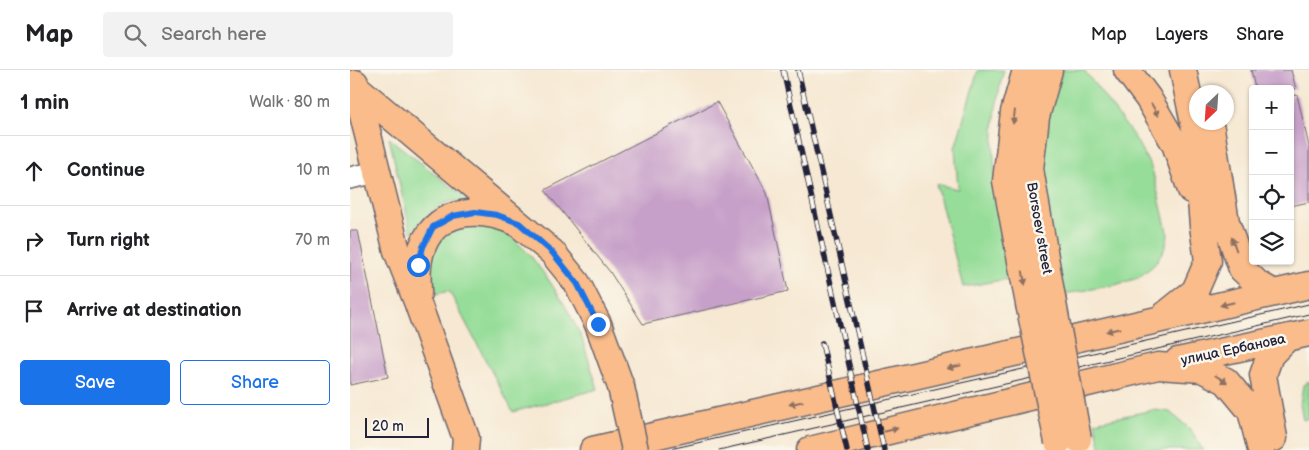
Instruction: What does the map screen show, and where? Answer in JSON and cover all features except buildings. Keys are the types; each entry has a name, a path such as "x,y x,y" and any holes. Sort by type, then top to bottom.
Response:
{"main road":[{"path":"1026,70 1014,112 1006,181 1041,301 1069,445"},
{"name":"Borsoev street","path":"1041,301 1030,169 1036,117 1049,70"},
{"path":"1127,70 1148,98 1175,144 1203,226"},
{"path":"1160,319 1195,291 1208,261 1203,226 1195,128 1183,70"},
{"path":"1200,70 1203,85"},
{"path":"354,78 397,251 472,446"},
{"path":"354,78 552,252 577,283 598,324 621,388 635,450"},
{"path":"1211,130 1226,222 1242,269 1258,284 1274,293"},
{"path":"418,304 418,265 423,247 433,227 453,216 475,212 497,215 519,223"},
{"path":"593,450 1309,285"},
{"path":"1276,450 1263,375 1270,355 1298,336"},
{"name":"улица Ербанова","path":"1158,366 1298,336"},
{"path":"810,450 1158,366 1202,368 1226,381 1251,411 1260,450"}],"lane":[{"path":"350,178 377,172"}],"green space":[{"path":"978,70 1004,70 994,123 995,174 1002,225 1013,278 963,287 936,184 958,189 955,148"},
{"path":"1063,70 1084,70 1135,138 1152,169 1168,235 1165,248 1154,265 1138,278 1115,285 1064,294 1049,230 1042,164 1043,142 1047,121"},
{"path":"389,138 472,203 456,201 443,204 419,223 411,233"},
{"path":"476,222 494,227 513,238 530,255 548,279 565,305 581,336 598,389 513,412 449,291 437,294 430,270 431,254 440,236 455,225"},
{"path":"1309,381 1309,418 1303,420 1300,404 1303,385"},
{"path":"1153,410 1170,412 1191,430 1203,450 1101,450 1095,422"}],"tram line":[{"path":"666,450 1309,304"},
{"path":"719,450 1309,314"}],"railway":[{"path":"783,70 868,450"},
{"path":"798,70 884,450"},
{"path":"822,343 847,450"}],"route":[{"path":"418,265 423,247 433,227 453,216 475,212 497,215 519,223 552,252 577,283 598,324"}]}
